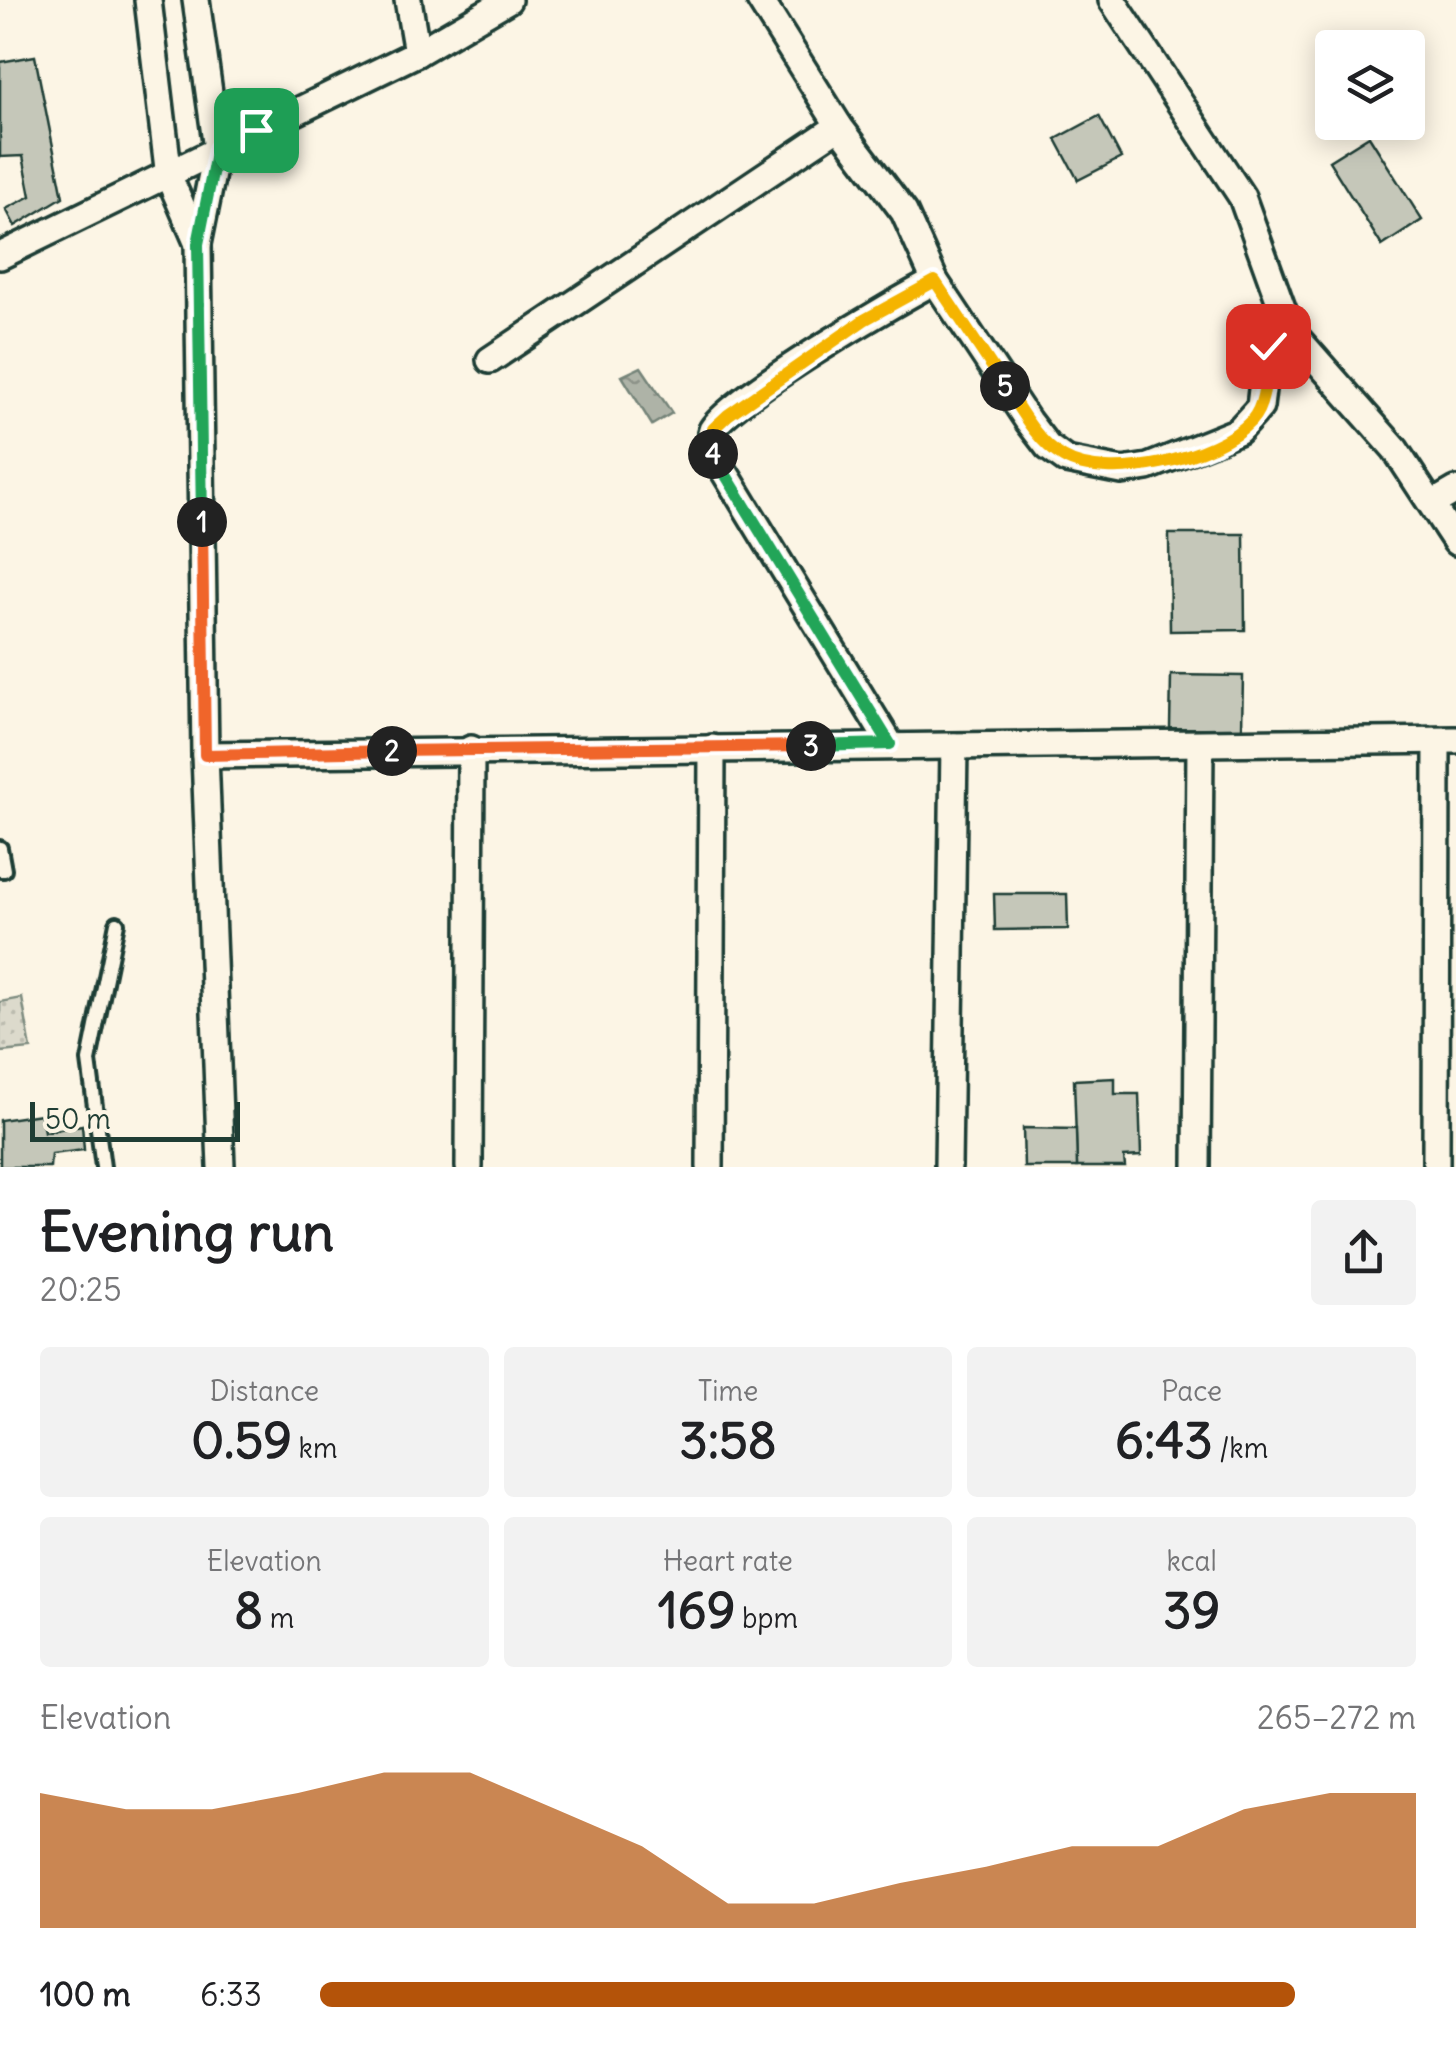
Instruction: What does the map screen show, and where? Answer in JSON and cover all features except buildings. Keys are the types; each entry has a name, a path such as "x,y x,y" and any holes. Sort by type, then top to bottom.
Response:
{"street":[{"path":"148,0 168,177 198,244"},
{"path":"196,0 217,149 198,244 205,755 221,1167"},
{"path":"408,0 416,53"},
{"path":"0,256 416,53 508,0"},
{"path":"760,0 839,126 904,212 935,281 1048,447 1087,466 1122,471 1186,455 1238,432 1260,408 1268,346 1282,310"},
{"path":"1112,0 1242,197 1290,330 1396,448 1456,542"},
{"path":"490,360 839,126"},
{"path":"890,744 713,453 710,440 713,429 762,390 864,320 935,281"},
{"path":"1432,504 1456,490"},
{"path":"205,755 890,744 1446,741 1436,1167"},
{"path":"1197,1167 1200,744"},
{"path":"948,1167 954,746"},
{"path":"710,1167 712,748"},
{"path":"469,1167 471,749"}],"lane":[{"path":"0,848 4,870 0,870"},
{"path":"103,1167 89,1061 117,923"}],"shaded area":[{"path":"22,998 31,1049 0,1052 0,1002"}],"water":[{"path":"641,367 672,413 652,425 622,376"}],"route":[{"path":"256,130 217,149 198,244 205,755 890,744 713,453 713,429 864,320 935,281 1048,447 1066,460 1087,466 1122,471 1148,467 1238,432 1260,408 1268,346"}]}
